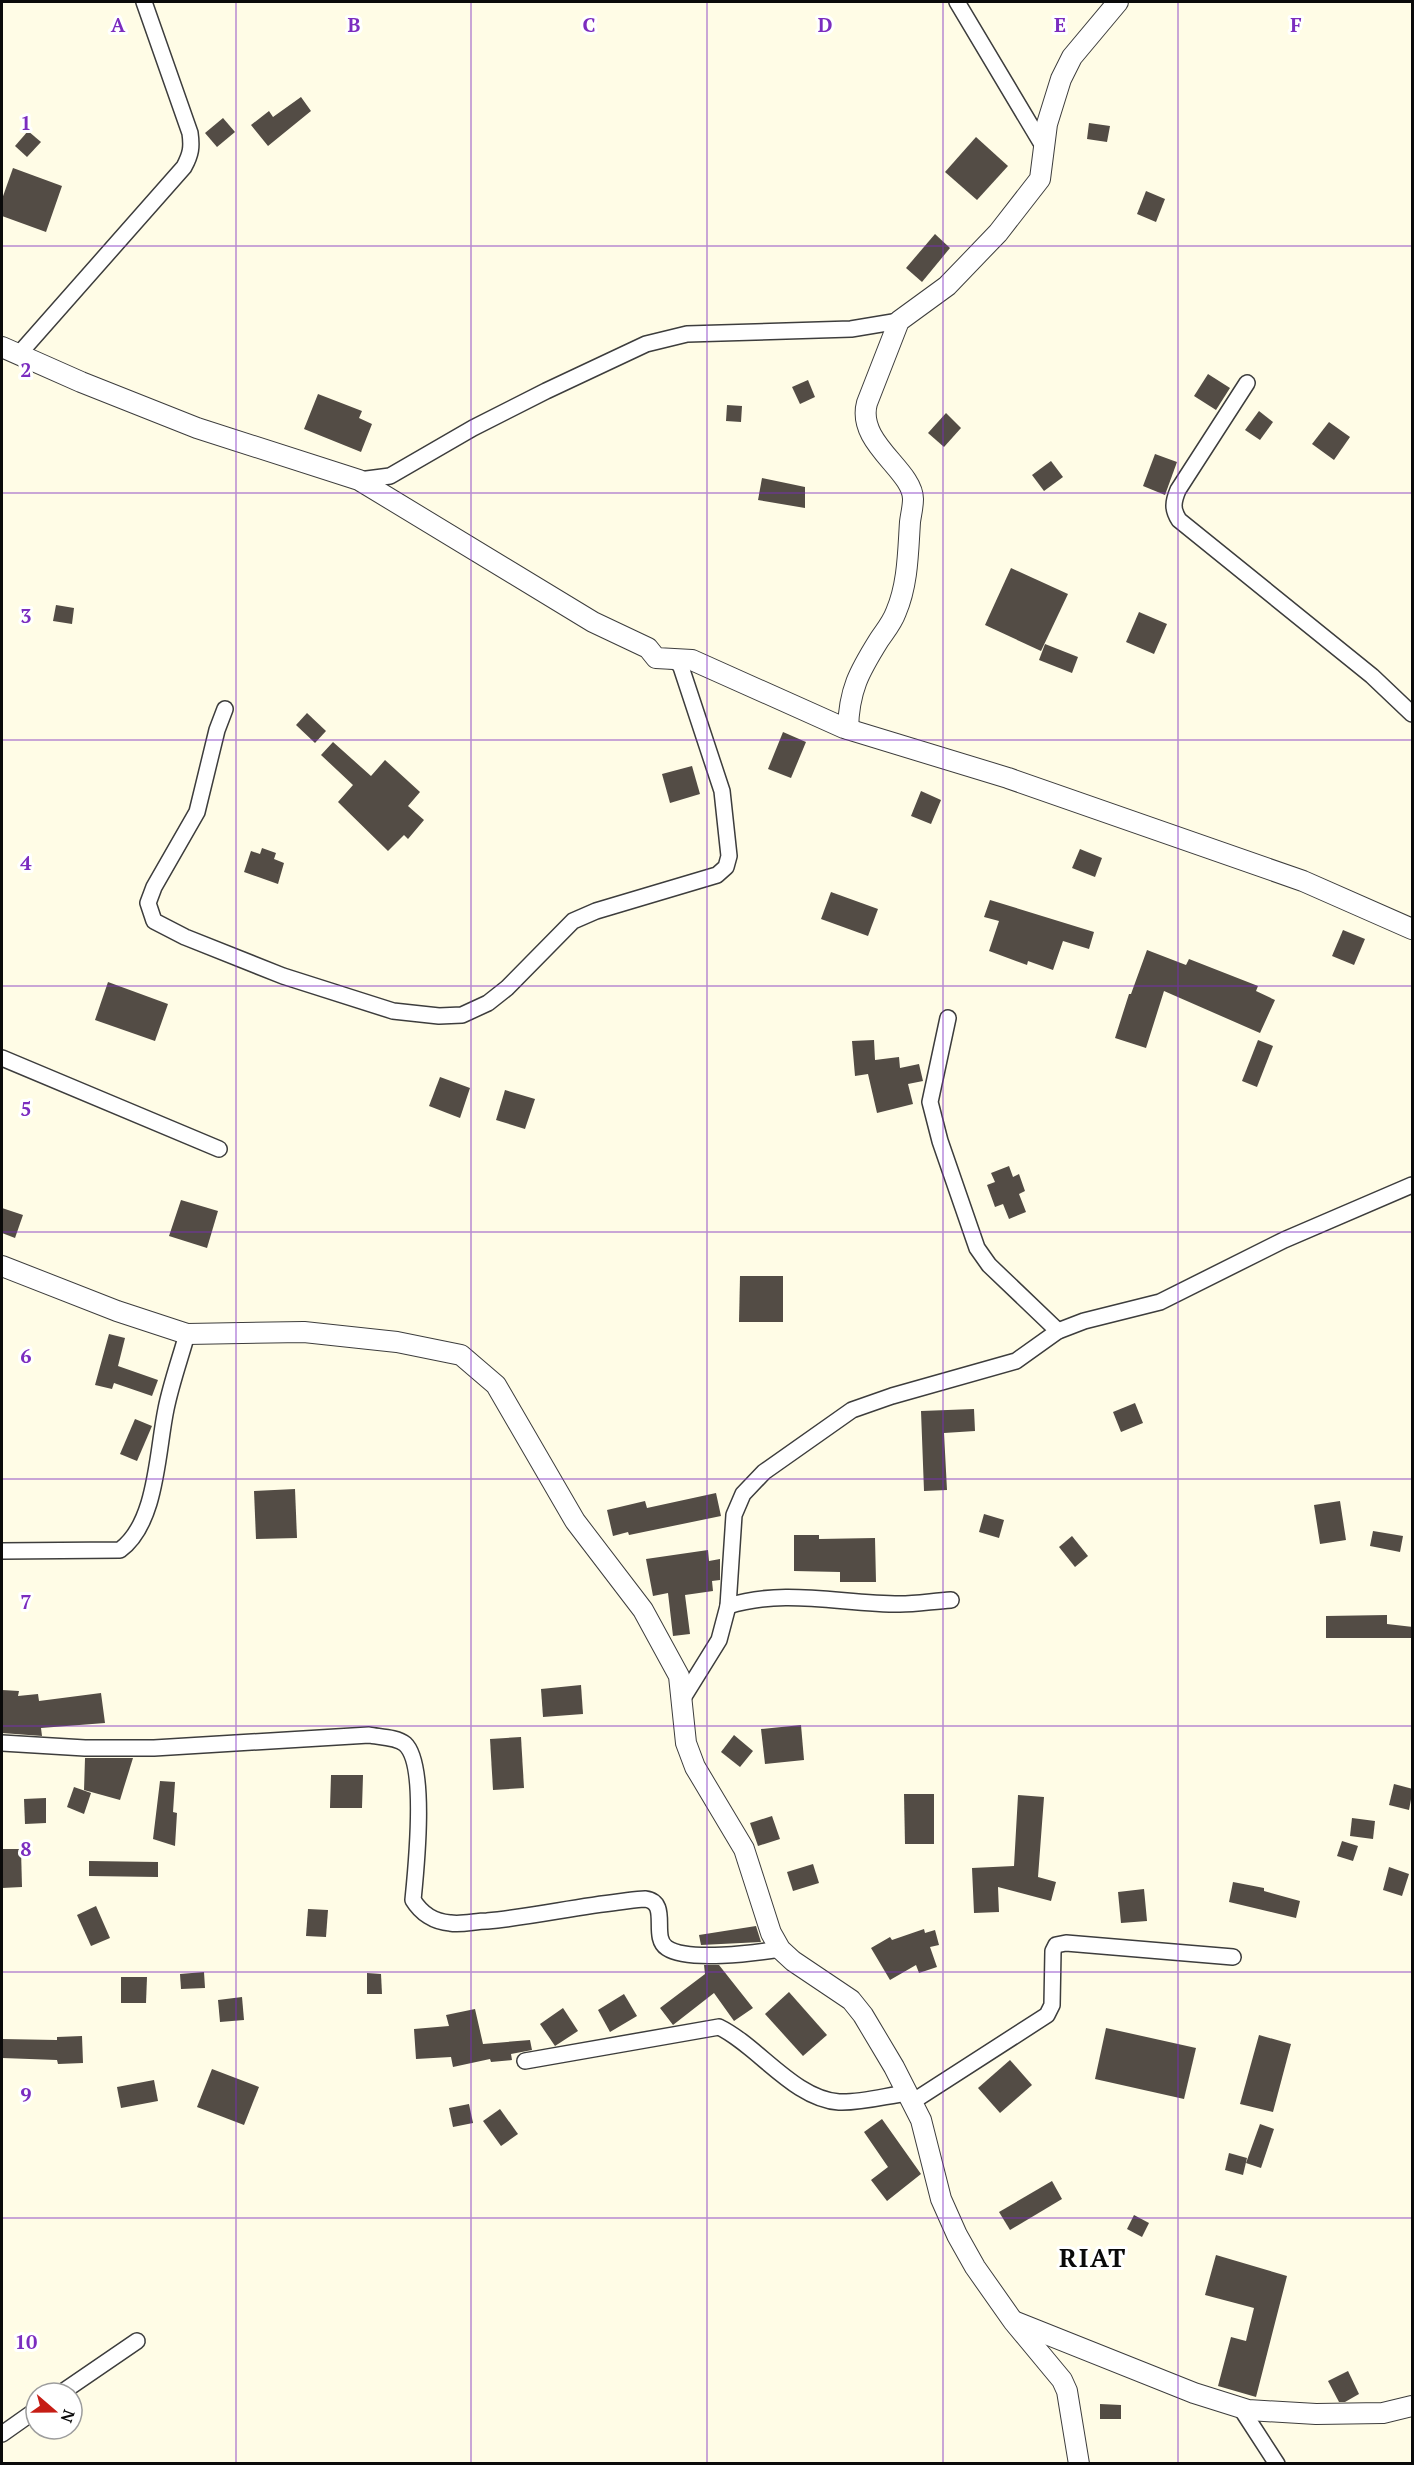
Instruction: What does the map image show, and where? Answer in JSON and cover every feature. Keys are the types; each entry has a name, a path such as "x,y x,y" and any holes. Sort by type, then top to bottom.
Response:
{"street":[{"path":"144,2 190,133 192,146 190,155 184,167 10,350 81,382 197,428 360,480 593,622 648,648 656,658 676,661 681,667 722,790 729,856 726,867 717,875 699,882 630,900 573,921 507,988 488,1003 462,1015 439,1016 393,1011 283,976 185,937 154,921 148,903 154,887 197,812 217,730 225,709"},
{"path":"957,2 1043,146"},
{"path":"360,480 390,476 473,428 646,344 687,334 851,329 899,321 947,286 998,233 1040,179 1043,146 1061,79 1072,57 1118,2"},
{"path":"848,729 852,692 896,613 908,559 912,493 876,442 865,416 867,403 899,321"},
{"path":"1247,383 1178,490 1174,512 1179,520 1372,676 1413,714"},
{"path":"656,658 692,660 848,729 1008,778 1303,881 1413,929"},
{"path":"948,1018 930,1102 947,1162 977,1248 989,1265 1058,1331"},
{"path":"2,1058 219,1149"},
{"path":"683,1698 719,1640 728,1606 734,1515 743,1494 764,1472 852,1410 891,1396 1016,1361 1058,1331 1084,1321 1160,1302 1284,1240 1413,1185"},
{"path":"2,1266 117,1311 187,1334 304,1332 397,1342 461,1355 496,1385 575,1521 642,1610 679,1676 686,1743 695,1767 744,1849 771,1933 780,1949 793,1961 851,2000 894,2067 921,2120 941,2199 957,2235 975,2267 1013,2321 1062,2380 1067,2391 1079,2463"},
{"path":"2,1551 120,1550 131,1542 146,1512 166,1408 187,1334"},
{"path":"728,1606 752,1599 784,1596 900,1604 951,1600"},
{"path":"2,1743 85,1748 154,1748 369,1735 393,1740 405,1744 413,1758 416,1772 418,1803 413,1900 423,1912 438,1921 452,1924 530,1917 645,1899 654,1902 659,1908 660,1938 665,1947 676,1952 701,1955 752,1954 780,1949"},
{"path":"525,2061 719,2027 749,2047 792,2082 821,2099 839,2102 909,2097 1047,2015 1052,2005 1053,1951 1056,1945 1066,1943 1233,1957"},
{"path":"1013,2321 1194,2393 1240,2408 1316,2414 1383,2413 1413,2406"},
{"path":"78,2381 136,2341"},
{"path":"1240,2408 1277,2463"},
{"path":"2,2434 24,2418"}],"building":[{"path":"301,97 311,111 268,146 251,125 269,111 273,117"},
{"path":"223,118 235,132 217,147 205,133"},
{"path":"1089,123 1110,126 1107,142 1087,139"},
{"path":"28,131 41,142 27,157 15,146"},
{"path":"976,137 1008,166 977,200 945,172"},
{"path":"13,168 62,186 46,232 2,216 2,199"},
{"path":"1146,191 1165,199 1156,222 1137,214"},
{"path":"935,234 950,248 922,282 906,268"},
{"path":"1208,374 1230,388 1216,410 1194,396"},
{"path":"808,380 815,397 800,404 792,387"},
{"path":"318,394 362,411 359,418 372,424 361,452 304,429"},
{"path":"727,405 742,406 741,422 726,421"},
{"path":"1259,411 1273,422 1260,440 1245,430"},
{"path":"946,413 961,428 944,447 928,433"},
{"path":"1329,422 1350,437 1334,460 1312,444"},
{"path":"1155,454 1177,462 1165,495 1143,486"},
{"path":"1051,461 1063,477 1044,491 1032,475"},
{"path":"762,478 805,487 805,508 758,500"},
{"path":"1011,568 1068,594 1041,651 985,625"},
{"path":"56,605 74,608 72,624 53,621"},
{"path":"1139,612 1167,624 1154,654 1126,642"},
{"path":"1045,644 1078,657 1072,673 1039,660"},
{"path":"307,713 326,731 315,743 296,725"},
{"path":"783,732 806,742 791,778 768,769"},
{"path":"333,742 371,776 385,760 420,792 408,806 424,820 408,839 404,835 388,851 338,802 353,785 321,755"},
{"path":"692,766 700,794 670,803 662,774"},
{"path":"921,791 941,800 931,824 911,816"},
{"path":"262,848 276,853 274,859 284,863 278,884 244,872 251,851 260,854"},
{"path":"1080,849 1102,858 1095,877 1072,868"},
{"path":"831,892 878,909 868,936 821,919"},
{"path":"990,900 1094,932 1089,949 1063,941 1053,970 1028,961 1027,965 989,951 999,921 984,917"},
{"path":"1343,930 1365,939 1354,965 1332,956"},
{"path":"1147,950 1186,965 1189,959 1258,986 1256,991 1275,1000 1260,1033 1164,991 1146,1048 1115,1038 1129,994 1131,994"},
{"path":"108,982 168,1004 155,1041 95,1020"},
{"path":"874,1040 875,1060 899,1057 900,1068 919,1064 923,1081 908,1084 913,1104 877,1113 868,1074 855,1076 852,1041"},
{"path":"1258,1040 1273,1046 1257,1087 1242,1081"},
{"path":"440,1077 470,1088 460,1118 429,1106"},
{"path":"505,1090 535,1099 525,1129 496,1120"},
{"path":"1009,1166 1013,1177 1019,1174 1025,1191 1019,1194 1026,1212 1009,1219 1003,1204 995,1207 987,1185 995,1182 991,1173"},
{"path":"181,1200 218,1211 207,1248 169,1236"},
{"path":"2,1208 23,1215 15,1238 2,1233"},
{"path":"740,1276 783,1276 783,1322 739,1322"},
{"path":"109,1334 125,1338 118,1366 158,1380 152,1396 114,1383 112,1389 95,1385"},
{"path":"1135,1403 1143,1423 1121,1432 1113,1412"},
{"path":"974,1409 975,1431 944,1433 947,1490 924,1491 921,1411"},
{"path":"135,1419 152,1426 137,1461 120,1454"},
{"path":"295,1489 297,1538 256,1539 254,1491"},
{"path":"716,1493 721,1516 629,1535 628,1532 613,1536 607,1510 645,1501 647,1508"},
{"path":"1340,1501 1346,1540 1320,1544 1314,1505"},
{"path":"984,1514 1004,1520 999,1538 979,1532"},
{"path":"1373,1531 1403,1536 1400,1552 1370,1546"},
{"path":"794,1535 819,1535 819,1539 875,1538 876,1582 840,1582 840,1572 794,1571"},
{"path":"1072,1536 1088,1556 1075,1567 1059,1547"},
{"path":"708,1550 709,1561 720,1559 720,1580 712,1581 713,1591 685,1595 690,1634 673,1636 668,1593 653,1596 646,1559"},
{"path":"1387,1615 1387,1624 1413,1627 1413,1638 1326,1638 1326,1616"},
{"path":"581,1685 583,1714 543,1717 541,1689"},
{"path":"2,1690 19,1691 18,1696 38,1694 39,1701 101,1693 105,1723 41,1728 42,1736 2,1733"},
{"path":"801,1725 804,1760 765,1764 761,1729"},
{"path":"734,1735 753,1751 740,1767 721,1752"},
{"path":"521,1737 524,1788 493,1790 490,1739"},
{"path":"85,1758 133,1758 120,1800 84,1790"},
{"path":"331,1775 363,1775 362,1808 330,1808"},
{"path":"160,1781 175,1782 173,1812 177,1813 175,1846 153,1839"},
{"path":"1394,1784 1413,1789 1409,1810 1389,1805"},
{"path":"74,1787 91,1793 84,1814 67,1807"},
{"path":"904,1794 934,1794 934,1844 905,1844"},
{"path":"1018,1795 1044,1797 1038,1877 1056,1882 1051,1901 998,1887 999,1912 974,1913 972,1868 1014,1866"},
{"path":"46,1798 46,1823 25,1824 24,1799"},
{"path":"772,1816 780,1839 758,1846 750,1823"},
{"path":"1352,1818 1375,1821 1373,1839 1350,1836"},
{"path":"1342,1841 1358,1846 1353,1861 1337,1856"},
{"path":"2,1849 21,1849 22,1887 2,1888"},
{"path":"89,1861 158,1862 158,1877 89,1876"},
{"path":"813,1864 819,1883 793,1891 787,1872"},
{"path":"1389,1867 1409,1874 1402,1896 1383,1890"},
{"path":"1233,1882 1264,1888 1264,1891 1300,1901 1296,1918 1229,1902"},
{"path":"1144,1889 1147,1921 1121,1923 1118,1892"},
{"path":"96,1906 110,1938 91,1946 77,1915"},
{"path":"308,1909 328,1910 326,1937 306,1936"},
{"path":"756,1926 761,1942 701,1945 699,1935"},
{"path":"924,1929 925,1933 935,1930 939,1945 930,1947 937,1967 919,1973 916,1965 890,1980 871,1948 890,1937 892,1940"},
{"path":"704,1965 719,1965 753,2008 734,2021 714,1993 673,2025 660,2008 705,1974"},
{"path":"204,1972 205,1988 181,1989 180,1974"},
{"path":"367,1973 381,1974 382,1994 367,1994"},
{"path":"121,1977 147,1977 146,2003 121,2003"},
{"path":"789,1992 827,2035 803,2056 765,2014"},
{"path":"624,1994 637,2016 610,2032 598,2010"},
{"path":"242,1997 244,2020 220,2022 218,2000"},
{"path":"563,2008 578,2031 555,2046 540,2024"},
{"path":"475,2009 483,2044 530,2040 532,2050 511,2054 512,2060 491,2062 490,2059 453,2067 451,2057 416,2059 414,2029 449,2026 446,2015"},
{"path":"1106,2028 1196,2048 1184,2099 1095,2079"},
{"path":"1259,2035 1291,2044 1273,2112 1240,2104"},
{"path":"82,2036 83,2063 58,2064 57,2060 2,2058 2,2039 57,2040 57,2037"},
{"path":"1010,2060 1032,2085 1000,2113 978,2088"},
{"path":"212,2069 259,2087 244,2125 197,2107"},
{"path":"154,2080 158,2101 121,2108 117,2087"},
{"path":"469,2104 473,2123 453,2127 449,2108"},
{"path":"500,2109 518,2134 501,2146 483,2121"},
{"path":"882,2119 921,2174 887,2201 871,2180 888,2167 864,2132"},
{"path":"1260,2124 1274,2129 1261,2168 1246,2163"},
{"path":"1229,2153 1247,2158 1243,2175 1225,2170"},
{"path":"1052,2181 1062,2199 1010,2230 999,2212"},
{"path":"1134,2215 1149,2223 1142,2237 1127,2229"},
{"path":"1216,2255 1287,2276 1256,2397 1218,2386 1231,2337 1246,2341 1254,2308 1205,2295"},
{"path":"1348,2371 1359,2394 1345,2402 1339,2402 1328,2381"},
{"path":"1100,2404 1121,2405 1121,2419 1100,2419"}],"district":[{"name":"RIAT","path":"1093,2257"}]}
